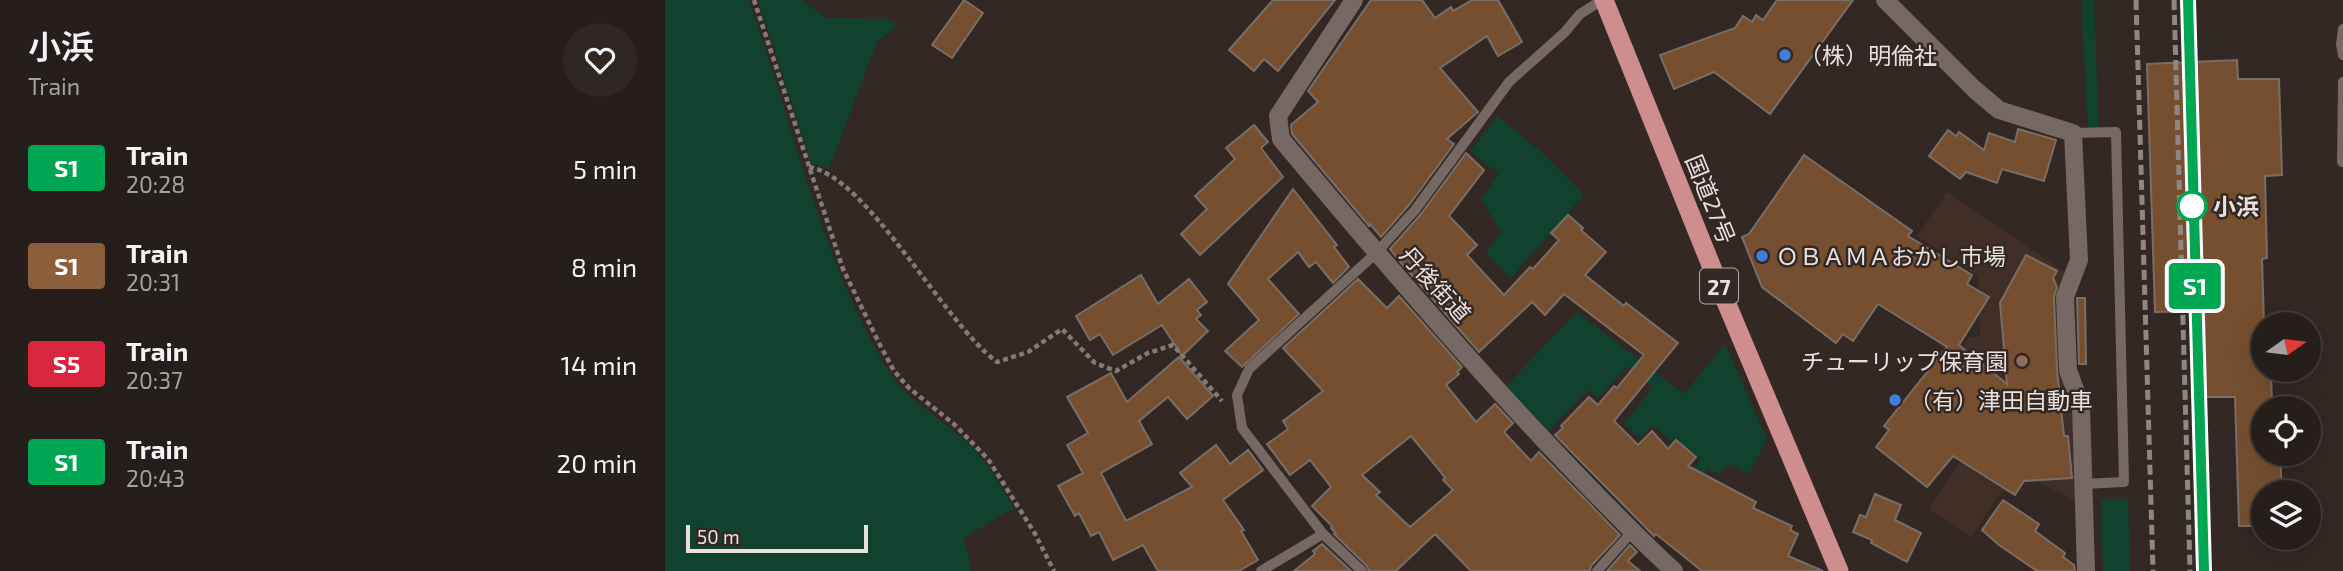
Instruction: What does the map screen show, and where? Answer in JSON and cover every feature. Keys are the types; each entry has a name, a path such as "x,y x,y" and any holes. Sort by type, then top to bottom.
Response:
{"highway":[{"name":"国道27号","path":"1603,0 1839,571"}],"street":[{"name":"丹後街道","path":"1355,0 1279,116 1281,139 1376,253 1511,405 1631,533 1674,571"},
{"path":"1885,0 1974,89 1999,110 2073,133 2079,260 2065,297 2068,370 2081,406 2086,571"}],"lane":[{"path":"1362,571 1323,534 1242,428 1237,395 1249,369 1376,253 1415,210 1509,82 1580,15 1603,0"},
{"path":"2343,29 2343,55"},
{"path":"2342,162 2343,82"},
{"path":"2073,133 2116,132 2124,482 2083,484"},
{"path":"1597,571 1631,533"},
{"path":"1261,571 1323,534"}],"path":[{"path":"754,0 843,269 894,371 909,388 964,433 988,459 1034,532 1054,571"},
{"path":"808,167 828,173 861,201 981,350 997,362 1028,352 1062,330 1095,363 1116,370 1148,353 1173,345 1223,403 1238,404"}],"shaded area":[{"name":"チューリップ保育園","path":"1947,192 2065,272 2057,306 2065,406 2073,416 2077,502 2021,473 2011,495 2002,491 1971,537 1929,509 1980,433 2001,376 1963,346 1968,338 1980,336 1978,276 1917,236"}],"green space":[{"path":"665,0 749,0 827,238 866,330 897,383 975,450 1014,508 964,538 971,571 665,571"},
{"path":"758,0 802,0 826,18 885,19 898,25 877,42 829,169 811,163"},
{"path":"2081,0 2094,0 2099,130 2088,131"},
{"path":"1497,116 1539,150 1584,195 1511,278 1486,253 1501,232 1481,199 1499,174 1470,151"},
{"path":"1577,312 1684,394 1725,344 1767,439 1749,474 1729,464 1719,474 1708,468 1699,481 1689,475 1701,459 1675,437 1671,441 1652,425 1640,439 1624,423 1653,387 1627,366 1598,399 1588,390 1549,431 1506,386"},
{"path":"2101,499 2128,499 2130,571 2103,571"}],"building":[{"path":"964,0 983,13 952,58 932,45"},
{"path":"1273,0 1335,0 1278,71 1264,59 1254,71 1229,50"},
{"path":"1371,0 1422,0 1435,18 1451,7 1453,11 1472,0 1498,0 1522,42 1498,56 1487,36 1440,68 1478,112 1447,139 1454,144 1409,205 1381,237 1292,134 1291,125 1318,102 1308,91"},
{"path":"1777,0 1853,0 1770,114 1714,72 1674,89 1660,55 1735,28 1743,16 1752,22 1756,15 1763,20"},
{"path":"2237,60 2238,79 2279,79 2282,175 2265,176 2267,258 2262,259 2264,312 2251,312 2251,382 2271,382 2272,396 2251,396 2251,466 2281,466 2281,480 2251,480 2251,526 2239,526 2235,397 2206,397 2204,311 2155,312 2147,64"},
{"path":"1254,125 1268,142 1261,148 1283,177 1200,255 1181,234 1207,209 1195,196 1235,159 1226,148"},
{"path":"2018,129 2056,140 2044,181 2002,169 1997,183 1966,172 1960,179 1929,156 1948,130 1956,136 1959,132 1984,150 1989,133 2015,142"},
{"path":"1466,153 1484,170 1449,216 1477,245 1467,255 1504,295 1530,267 1533,269 1559,240 1551,233 1568,215 1583,228 1581,230 1606,252 1585,275 1678,343 1614,421 1638,445 1652,431 1668,449 1676,440 1696,457 1688,466 1756,502 1753,508 1792,526 1790,530 1798,534 1788,556 1823,571 1702,571 1656,534 1654,536 1555,435 1589,397 1598,405 1614,386 1617,388 1644,355 1564,294 1545,315 1532,302 1479,352 1402,264 1390,249 1421,214"},
{"path":"1804,155 1912,231 1908,236 1972,275 1967,284 1989,297 1959,345 2007,384 2000,303 2026,255 2057,271 2053,278 2057,287 2054,297 2057,370 2064,436 2068,436 2072,478 2024,481 2015,495 1953,456 1927,487 1876,447 1889,430 1884,426 1947,347 1878,304 1853,341 1843,334 1836,343 1762,287 1742,237 1749,234"},
{"path":"1293,189 1337,245 1334,247 1349,267 1333,283 1316,262 1309,267 1298,252 1268,279 1299,314 1242,367 1225,351 1259,320 1228,284"},
{"path":"1141,275 1158,304 1189,279 1207,302 1197,310 1201,315 1196,319 1208,331 1182,356 1162,325 1113,355 1100,334 1090,340 1076,316"},
{"path":"1358,279 1387,308 1399,296 1462,367 1457,372 1459,374 1446,385 1476,422 1495,404 1513,423 1504,432 1531,461 1539,452 1620,535 1591,566 1590,571 1471,571 1435,534 1396,571 1369,571 1312,506 1331,487 1310,460 1290,475 1267,444 1288,429 1283,421 1323,391 1283,348","holes":["1411,436 1453,490 1410,527 1376,495 1380,492 1362,475"]},
{"path":"2077,298 2085,298 2086,364 2079,364"},
{"path":"1179,357 1213,396 1187,419 1168,397 1139,421 1152,444 1101,473 1126,521 1192,487 1180,473 1216,445 1230,464 1248,450 1263,470 1223,500 1244,530 1241,531 1258,560 1239,571 1158,571 1143,545 1113,560 1099,532 1091,536 1079,513 1075,516 1058,486 1083,473 1067,445 1088,433 1067,397 1111,373 1127,402"},
{"path":"1875,494 1901,505 1895,520 1921,533 1907,562 1871,543 1872,540 1853,532 1860,515 1866,517"},
{"path":"2003,500 2039,524 2035,531 2065,553 2063,557 2074,565 2075,571 2037,571 1982,530"},
{"path":"1322,544 1351,571 1294,571 1315,554 1313,551"},
{"path":"1630,545 1637,552 1628,561 1640,571 1607,571"}],"railway":[{"path":"2136,0 2153,571"},
{"path":"2174,0 2190,571"},
{"path":"2188,0 2204,571"}],"train":[{"name":"S1","path":"2188,0 2204,571"}],"place":[{"name":"（株）明倫社","path":"1785,55"},
{"name":"小浜","path":"2192,206"},
{"name":"ＯＢＡＭＡおかし市場","path":"1762,256"},
{"name":"チューリップ保育園","path":"2022,361"},
{"name":"（有）津田自動車","path":"1895,400"}]}
